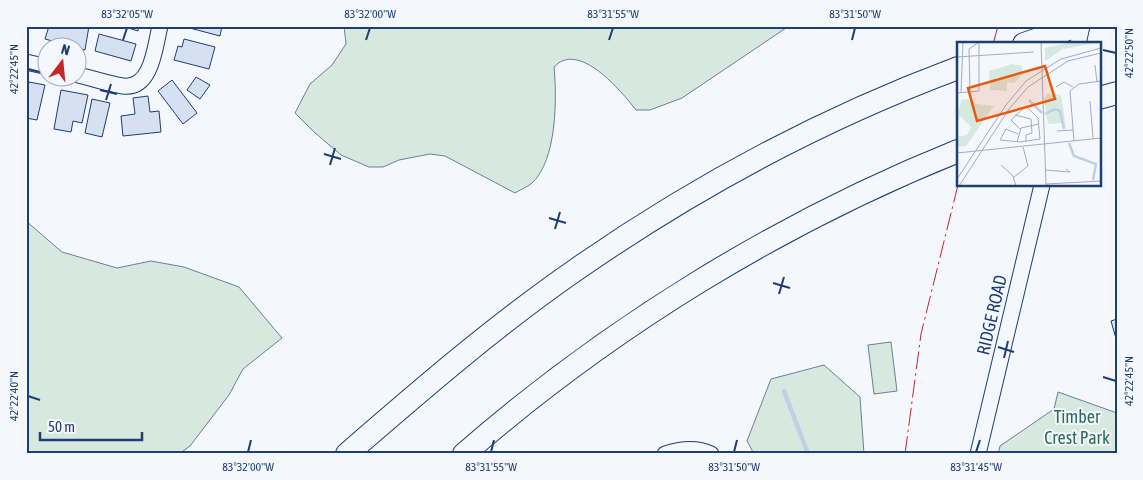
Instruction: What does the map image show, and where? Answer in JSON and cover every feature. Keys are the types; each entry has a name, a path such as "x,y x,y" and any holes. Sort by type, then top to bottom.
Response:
{"highway":[{"path":"1030,42 1077,26"},
{"path":"347,454 448,367 539,297 634,231 693,195 808,133 880,100 957,68"},
{"path":"1100,98 1117,93"},
{"path":"464,454 538,393 594,352 701,281 822,213 957,151"}],"street":[{"path":"88,77 124,86 131,86 140,81 150,68 160,26"},
{"path":"1078,42 1082,26"},
{"name":"RIDGE ROAD","path":"978,454 1042,186"},
{"path":"665,454 685,449 694,449 711,454"}],"green space":[{"path":"344,26 789,26 682,98 650,110 636,110 610,81 599,71 587,64 575,60 564,60 554,67 554,128 546,160 540,173 532,183 515,193 445,156 430,154 399,160 383,167 369,167 341,155 314,132 295,113 310,84 332,65 346,44"},
{"path":"26,221 62,252 117,268 151,261 184,267 239,287 282,338 243,369 229,395 190,446 179,454 26,454"},
{"path":"891,342 897,391 874,394 868,345"},
{"path":"824,365 860,397 864,454 754,454 747,441 771,379"},
{"name":"Timber Crest Park","path":"1058,392 1117,413 1117,454 998,454 1000,446 1054,409"}],"building":[{"path":"49,26 89,26 87,38 45,38"},
{"path":"122,26 139,26 138,31"},
{"path":"182,26 222,26 220,36"},
{"path":"99,34 136,44 131,61 95,51"},
{"path":"184,39 215,47 209,69 174,60 178,46 182,47"},
{"path":"196,77 210,85 200,99 187,90"},
{"path":"172,80 197,113 183,124 158,91"},
{"path":"29,82 38,84 38,88 44,88 37,120 26,118 26,94"},
{"path":"61,90 88,95 82,123 73,121 71,132 54,129"},
{"path":"148,96 150,112 159,111 161,132 123,136 121,116 135,114 133,98"},
{"path":"92,99 110,103 102,137 85,133"},
{"path":"1117,319 1117,342 1111,321"}],"waterway":[{"path":"784,391 808,454"}],"power":[{"path":"994,42 998,26"},
{"path":"905,454 921,334 958,186"}]}
